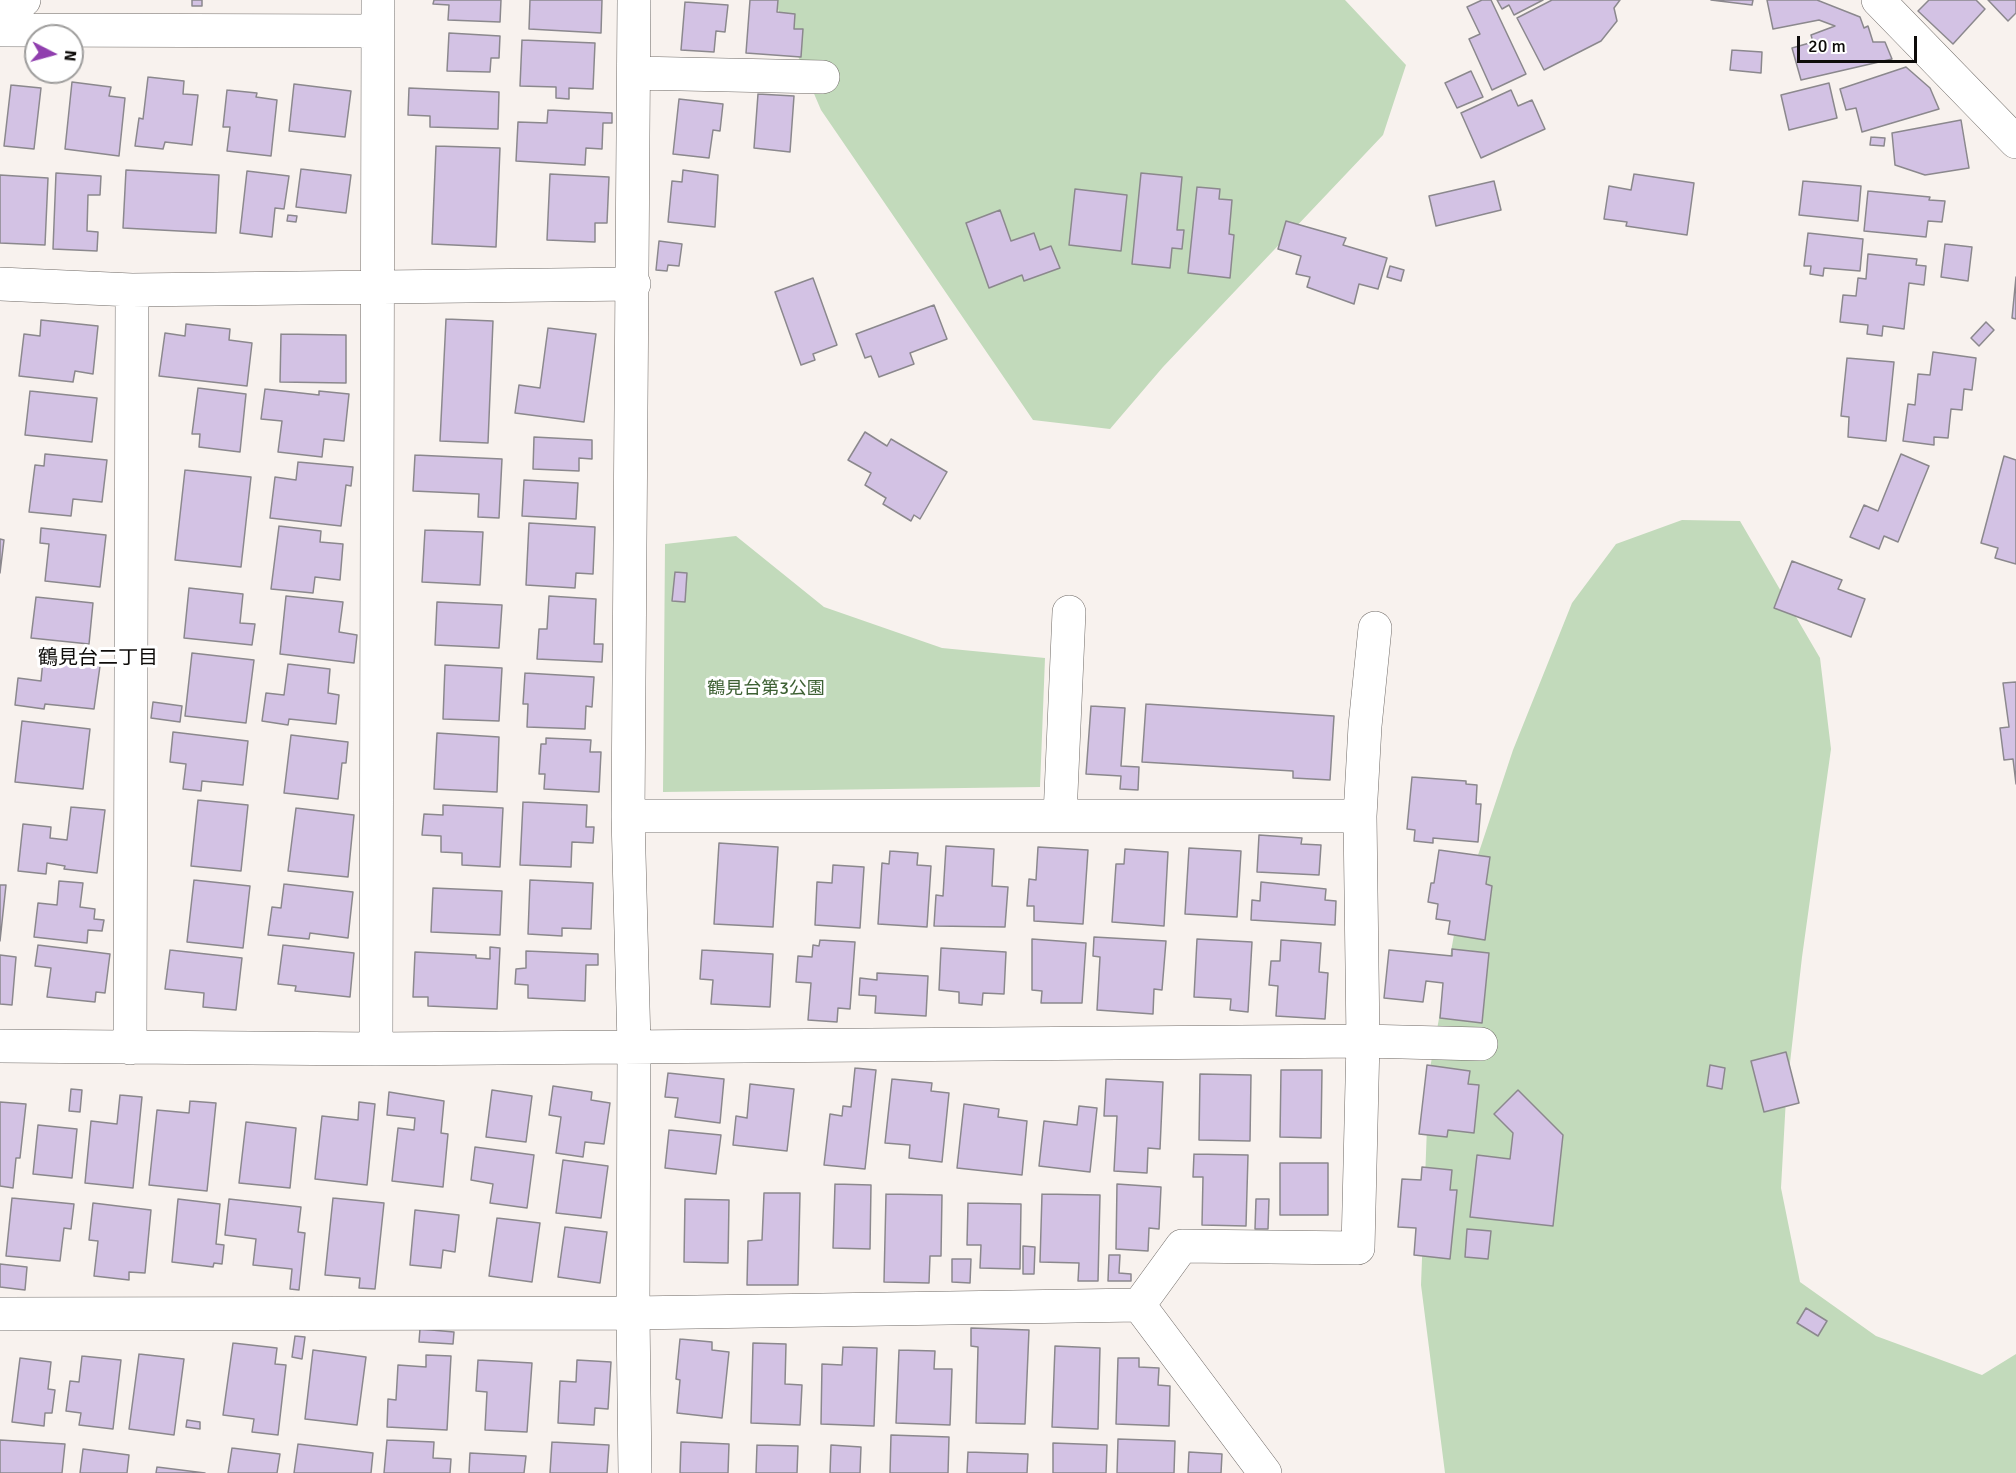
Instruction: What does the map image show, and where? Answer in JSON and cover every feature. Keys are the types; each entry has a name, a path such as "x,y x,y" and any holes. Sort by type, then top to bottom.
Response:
{"street":[{"path":"0,18 24,0"},
{"path":"634,0 634,284 628,816 634,1045 635,1473"},
{"path":"1878,0 2016,142"},
{"path":"0,30 377,16 376,1049"},
{"path":"634,73 823,77"},
{"path":"0,284 132,290 634,284"},
{"path":"130,1048 132,290"},
{"path":"1060,816 1069,612"},
{"path":"1139,1305 1182,1246 1358,1248 1363,1041 1360,816 1375,628"},
{"path":"628,816 1360,816"},
{"path":"0,1046 376,1049 634,1045 1363,1041 1481,1044"},
{"path":"0,1314 633,1313 1139,1305"},
{"path":"1139,1305 1265,1473"}],"green space":[{"path":"774,0 1345,0 1406,65 1383,135 1163,367 1110,429 1033,420 821,110"},
{"path":"1682,520 1740,521 1820,658 1831,749 1802,957 1786,1098 1781,1188 1800,1282 1876,1336 1982,1375 2016,1354 2016,1473 1445,1473 1421,1285 1429,1074 1457,918 1513,750 1572,603 1616,544"},
{"name":"鶴見台第3公園","path":"736,536 824,607 942,648 1045,658 1040,787 663,792 665,544"}],"building":[{"path":"192,0 202,0 202,6 192,6"},
{"path":"434,0 501,0 500,22 448,20 449,5 433,4"},
{"path":"530,0 602,0 601,33 529,29"},
{"path":"750,0 778,0 777,12 795,14 794,29 803,29 801,57 746,53"},
{"path":"1482,0 1491,0 1526,74 1492,90 1469,39 1480,34 1467,7"},
{"path":"1497,0 1543,0 1514,15 1509,5 1502,9"},
{"path":"1552,0 1620,0 1614,8 1617,21 1601,41 1544,70 1517,18"},
{"path":"1711,0 1753,0 1752,5"},
{"path":"1767,0 1817,0 1860,17 1864,28 1868,26 1873,42 1885,42 1892,59 1801,80 1792,48 1813,42 1811,35 1835,26 1819,20 1773,29"},
{"path":"1929,0 1976,0 1985,9 1953,44 1918,11"},
{"path":"1988,0 2016,0 2016,13 2008,21"},
{"path":"685,2 728,5 725,32 716,31 714,52 681,50"},
{"path":"449,33 500,36 499,58 491,58 490,72 447,71"},
{"path":"522,40 595,43 593,89 569,88 569,99 556,98 556,87 520,86"},
{"path":"1732,50 1762,52 1761,73 1730,70"},
{"path":"1906,67 1930,88 1939,109 1862,132 1856,108 1846,110 1840,89"},
{"path":"1471,71 1483,97 1457,108 1445,83"},
{"path":"148,77 184,81 183,94 198,95 192,145 165,142 163,149 135,146 139,118 143,119"},
{"path":"1829,83 1837,118 1789,130 1781,95"},
{"path":"72,84 111,87 109,96 125,98 119,156 65,149"},
{"path":"294,84 351,91 345,137 289,131"},
{"path":"11,85 41,88 34,149 4,146"},
{"path":"409,88 499,92 498,129 430,127 430,116 408,115"},
{"path":"227,90 257,93 256,97 277,100 271,156 227,151 230,127 223,127"},
{"path":"1511,90 1518,106 1532,100 1545,129 1481,158 1461,113"},
{"path":"758,94 794,96 790,152 754,148"},
{"path":"679,99 723,104 720,131 713,130 709,158 673,154"},
{"path":"548,110 612,113 612,123 603,123 602,149 586,148 585,165 516,161 518,122 547,123"},
{"path":"1961,120 1969,168 1925,175 1895,165 1892,133"},
{"path":"1871,137 1885,138 1884,146 1870,145"},
{"path":"436,146 500,148 496,247 432,244"},
{"path":"301,169 351,175 346,213 296,207"},
{"path":"126,170 219,175 216,233 123,228"},
{"path":"683,170 718,175 715,227 668,222 672,181 682,182"},
{"path":"247,171 289,176 284,209 275,208 272,237 240,233"},
{"path":"56,173 101,176 100,195 88,195 87,231 98,232 97,251 53,249"},
{"path":"1141,173 1182,177 1177,230 1184,230 1182,249 1172,248 1170,268 1132,264"},
{"path":"550,174 609,177 607,223 595,223 595,242 547,240"},
{"path":"1634,174 1694,183 1687,235 1626,226 1627,222 1604,219 1609,186 1631,190"},
{"path":"0,175 48,178 45,245 0,243"},
{"path":"1494,181 1501,210 1436,226 1429,196"},
{"path":"1803,181 1861,186 1858,221 1799,215"},
{"path":"1197,187 1220,189 1219,199 1232,200 1229,234 1234,235 1230,278 1188,273"},
{"path":"1075,189 1127,195 1121,251 1069,245"},
{"path":"1868,191 1930,197 1929,200 1945,201 1942,222 1928,221 1926,237 1864,231"},
{"path":"1000,210 1011,241 1034,233 1040,250 1051,246 1060,268 1024,281 1022,275 989,288 966,223"},
{"path":"288,215 297,216 296,222 287,221"},
{"path":"1286,221 1346,238 1343,245 1387,258 1378,289 1359,284 1354,304 1307,287 1310,277 1296,274 1301,256 1278,249"},
{"path":"1808,233 1863,239 1860,271 1824,268 1823,276 1810,274 1811,266 1804,266"},
{"path":"659,241 682,244 679,266 668,265 667,271 656,270"},
{"path":"1945,244 1972,247 1968,281 1941,277"},
{"path":"1868,254 1917,259 1916,265 1926,266 1924,285 1909,283 1904,329 1883,326 1882,336 1867,334 1868,325 1840,322 1843,295 1856,296 1858,278 1866,279"},
{"path":"1390,266 1404,270 1401,281 1387,277"},
{"path":"2016,277 2016,319 2012,318"},
{"path":"813,278 837,345 813,354 815,360 801,365 775,292"},
{"path":"934,305 947,339 910,353 914,364 879,377 871,356 865,358 856,334"},
{"path":"446,319 493,321 488,443 440,441"},
{"path":"41,320 98,326 93,374 75,371 73,382 19,376 24,334 40,336"},
{"path":"1986,322 1994,330 1979,346 1971,338"},
{"path":"186,324 230,329 229,340 252,343 247,386 159,376 165,333 185,336"},
{"path":"548,328 596,334 584,422 515,413 519,385 540,388"},
{"path":"281,334 346,335 346,383 280,382"},
{"path":"1933,352 1976,358 1972,390 1964,389 1962,410 1951,409 1948,438 1934,437 1934,445 1903,441 1908,404 1915,405 1918,374 1930,375"},
{"path":"1847,358 1894,362 1886,441 1848,437 1849,417 1841,416"},
{"path":"198,388 246,394 240,452 199,447 200,434 192,434"},
{"path":"265,389 319,395 319,391 349,394 344,441 324,439 322,457 278,452 282,421 261,419"},
{"path":"30,391 97,398 92,442 25,435"},
{"path":"865,432 887,446 891,439 947,472 920,519 914,515 911,521 883,504 886,498 865,485 871,473 848,460"},
{"path":"534,437 592,440 592,459 579,458 579,471 533,469"},
{"path":"45,454 107,460 102,502 73,499 71,516 29,512 35,465 44,466"},
{"path":"1901,454 1929,466 1898,542 1884,536 1879,549 1850,537 1864,505 1878,511"},
{"path":"415,455 502,459 499,518 478,517 479,494 413,491"},
{"path":"2004,456 2016,460 2016,564 1995,558 1998,548 1981,543"},
{"path":"298,462 353,467 351,486 346,485 341,526 270,518 275,477 296,480"},
{"path":"185,470 251,477 241,567 175,560"},
{"path":"524,480 578,483 576,519 522,516"},
{"path":"529,523 595,527 593,574 576,573 575,588 526,585"},
{"path":"279,526 321,531 320,542 343,544 340,580 315,577 313,593 271,589"},
{"path":"41,528 106,535 100,587 45,581 49,544 40,543"},
{"path":"425,530 483,532 480,585 422,582"},
{"path":"0,539 4,540 0,573"},
{"path":"1792,561 1842,580 1838,589 1865,599 1851,637 1774,608"},
{"path":"675,572 687,573 685,602 672,601"},
{"path":"189,588 243,594 240,623 255,624 252,645 184,638"},
{"path":"286,596 343,602 339,632 357,635 354,663 280,654"},
{"path":"549,596 596,599 594,644 603,644 602,662 537,659 539,629 547,629"},
{"path":"36,597 93,603 89,644 31,638"},
{"path":"437,602 502,605 499,648 435,645"},
{"path":"192,653 254,660 246,723 185,716"},
{"path":"43,660 100,666 94,709 45,704 44,709 15,705 18,678 41,681"},
{"path":"288,664 330,669 328,693 339,695 336,724 289,719 288,725 262,721 266,693 284,695"},
{"path":"445,665 502,668 499,721 443,719"},
{"path":"525,673 594,677 592,707 586,706 585,729 527,727 528,704 523,704"},
{"path":"2016,682 2016,784 2013,759 2004,760 2000,728 2009,727 2003,683"},
{"path":"153,702 182,706 180,722 151,718"},
{"path":"1146,704 1334,716 1330,780 1293,778 1293,771 1142,762"},
{"path":"1091,706 1125,708 1121,766 1139,767 1138,790 1120,789 1121,776 1086,774"},
{"path":"22,721 90,729 83,789 15,782"},
{"path":"173,732 248,741 243,785 202,781 201,791 183,789 186,764 170,762"},
{"path":"437,733 499,737 497,792 434,789"},
{"path":"291,735 348,742 346,763 342,763 338,799 284,793"},
{"path":"546,738 591,740 590,752 601,752 599,792 544,789 545,774 539,774 541,744 546,744"},
{"path":"1412,777 1466,781 1466,784 1477,785 1476,804 1481,804 1478,842 1433,838 1433,843 1414,841 1415,830 1407,829"},
{"path":"198,800 248,805 241,871 191,866"},
{"path":"523,802 587,805 586,827 594,827 593,843 572,842 571,867 520,865"},
{"path":"443,805 503,808 500,867 462,865 462,853 441,852 441,836 422,835 424,814 443,815"},
{"path":"71,807 105,810 97,873 64,869 65,866 47,863 46,874 18,871 23,824 51,827 50,838 67,840"},
{"path":"296,808 354,815 348,877 288,871"},
{"path":"1259,835 1302,838 1301,844 1321,845 1319,875 1257,872"},
{"path":"719,843 778,847 773,927 714,924"},
{"path":"946,846 994,849 992,886 1008,887 1005,927 934,926 936,895 943,896"},
{"path":"1038,847 1088,850 1083,924 1034,921 1034,906 1027,906 1029,879 1036,880"},
{"path":"1189,848 1241,851 1237,917 1185,914"},
{"path":"1125,849 1168,852 1164,926 1112,922 1116,864 1124,864"},
{"path":"1439,850 1490,857 1486,884 1492,886 1485,940 1448,934 1450,921 1436,919 1438,904 1428,902 1431,883 1434,883"},
{"path":"890,851 918,853 917,865 931,866 927,927 878,924 882,863 889,864"},
{"path":"833,865 864,867 860,928 815,925 817,882 832,883"},
{"path":"194,880 250,886 243,948 187,942"},
{"path":"530,880 593,883 591,929 562,928 562,936 528,934"},
{"path":"59,881 83,883 80,907 95,909 94,919 104,920 102,931 88,930 87,943 34,937 38,903 57,905"},
{"path":"1261,882 1326,889 1325,900 1336,901 1335,925 1251,920 1252,900 1260,901"},
{"path":"284,884 353,892 348,938 310,933 309,939 268,935 272,907 281,908"},
{"path":"0,885 6,885 0,941"},
{"path":"433,888 502,891 500,935 431,932"},
{"path":"1094,937 1166,941 1162,990 1154,989 1153,1014 1097,1010 1100,957 1093,956"},
{"path":"1032,939 1086,943 1082,1003 1041,1003 1042,991 1032,990"},
{"path":"1197,939 1252,942 1248,1012 1230,1010 1231,999 1194,997"},
{"path":"820,940 855,942 850,1009 838,1008 837,1022 808,1020 811,983 796,982 798,956 812,957 813,945 819,946"},
{"path":"1281,940 1321,943 1319,972 1328,973 1325,1019 1276,1016 1278,986 1269,985 1271,961 1280,961"},
{"path":"38,945 110,954 105,993 96,992 95,1002 47,997 51,968 35,966"},
{"path":"283,945 354,953 350,997 295,991 296,986 278,984"},
{"path":"490,947 500,948 497,1009 428,1006 428,997 413,997 415,952 476,955 476,958 490,959"},
{"path":"941,948 1006,952 1004,994 983,993 982,1005 959,1003 959,992 939,990"},
{"path":"1452,949 1489,953 1482,1023 1440,1018 1443,983 1426,981 1423,1002 1384,998 1389,950 1452,956"},
{"path":"170,950 242,958 236,1010 203,1007 204,993 165,989"},
{"path":"702,950 773,954 770,1007 711,1004 713,980 700,979"},
{"path":"526,951 598,954 598,965 586,965 585,1001 528,998 528,985 515,984 516,969 526,968"},
{"path":"0,955 16,957 12,1005 0,1004"},
{"path":"877,973 928,976 926,1016 875,1013 876,996 859,995 860,978 877,980"},
{"path":"1786,1052 1799,1103 1764,1112 1751,1061"},
{"path":"1427,1065 1470,1071 1468,1084 1479,1085 1474,1133 1448,1130 1447,1137 1419,1134"},
{"path":"1710,1065 1725,1068 1722,1089 1707,1086"},
{"path":"855,1068 876,1070 865,1169 824,1165 830,1114 842,1116 843,1106 851,1107"},
{"path":"1281,1070 1322,1070 1321,1138 1280,1137"},
{"path":"668,1073 724,1079 720,1123 675,1117 678,1098 665,1097"},
{"path":"1200,1074 1251,1075 1250,1141 1199,1140"},
{"path":"892,1079 932,1083 931,1091 949,1093 942,1162 909,1158 910,1145 885,1143"},
{"path":"1106,1079 1163,1082 1160,1149 1148,1148 1147,1173 1114,1171 1117,1116 1104,1116"},
{"path":"750,1084 794,1089 787,1151 733,1145 736,1116 747,1118"},
{"path":"553,1086 592,1092 591,1100 610,1103 604,1144 585,1142 583,1157 556,1153 561,1117 549,1115"},
{"path":"71,1089 82,1090 80,1112 69,1111"},
{"path":"492,1090 532,1096 526,1142 486,1137"},
{"path":"1518,1090 1563,1135 1553,1226 1470,1217 1477,1155 1510,1159 1513,1133 1494,1114"},
{"path":"389,1092 444,1101 441,1133 448,1134 443,1187 392,1181 398,1128 414,1130 415,1118 387,1115"},
{"path":"120,1095 142,1097 133,1188 85,1183 91,1121 117,1124"},
{"path":"190,1101 216,1103 207,1191 149,1185 157,1110 189,1113"},
{"path":"0,1102 26,1104 20,1158 16,1158 13,1188 0,1186"},
{"path":"359,1102 375,1104 367,1185 315,1179 322,1116 358,1120"},
{"path":"964,1104 999,1109 998,1117 1027,1121 1022,1175 957,1168"},
{"path":"1079,1106 1097,1108 1090,1172 1039,1166 1044,1121 1077,1125"},
{"path":"246,1122 296,1128 290,1188 239,1183"},
{"path":"38,1125 77,1129 72,1178 33,1174"},
{"path":"669,1130 721,1135 716,1174 665,1168"},
{"path":"475,1147 534,1155 527,1208 490,1203 493,1184 471,1180"},
{"path":"1194,1154 1248,1155 1246,1226 1202,1225 1203,1177 1193,1177"},
{"path":"563,1160 608,1166 601,1218 556,1213"},
{"path":"1280,1163 1328,1163 1328,1215 1280,1215"},
{"path":"1422,1167 1452,1170 1450,1190 1457,1190 1450,1259 1414,1255 1416,1228 1398,1227 1402,1179 1421,1180"},
{"path":"835,1184 871,1185 870,1249 833,1248"},
{"path":"1117,1184 1161,1187 1159,1229 1149,1228 1148,1251 1116,1249"},
{"path":"764,1193 800,1193 798,1285 747,1285 748,1241 762,1240"},
{"path":"886,1194 942,1195 941,1256 930,1256 929,1283 884,1282"},
{"path":"1042,1194 1100,1195 1098,1281 1078,1281 1079,1263 1040,1262"},
{"path":"12,1198 74,1204 71,1229 64,1228 60,1261 6,1256"},
{"path":"333,1198 384,1203 375,1289 359,1288 360,1278 325,1275"},
{"path":"178,1199 220,1204 216,1244 224,1245 222,1264 214,1263 213,1267 172,1262"},
{"path":"229,1199 301,1207 298,1232 305,1233 299,1290 290,1289 292,1269 253,1265 256,1239 225,1235"},
{"path":"685,1199 729,1200 728,1263 684,1262"},
{"path":"1256,1199 1269,1199 1268,1229 1255,1229"},
{"path":"93,1203 151,1210 145,1273 129,1272 129,1280 94,1276 98,1241 89,1240"},
{"path":"968,1203 1021,1204 1020,1269 980,1268 981,1245 967,1245"},
{"path":"415,1210 459,1215 455,1252 443,1250 441,1268 410,1265"},
{"path":"497,1218 540,1223 532,1282 489,1276"},
{"path":"565,1227 607,1232 600,1283 558,1277"},
{"path":"1467,1229 1491,1231 1488,1259 1465,1257"},
{"path":"1023,1246 1035,1247 1034,1274 1023,1274"},
{"path":"1109,1255 1120,1255 1119,1273 1131,1274 1131,1281 1108,1281"},
{"path":"952,1259 971,1259 970,1283 952,1282"},
{"path":"0,1264 27,1267 25,1290 0,1287"},
{"path":"1806,1308 1827,1321 1818,1336 1797,1323"},
{"path":"971,1328 1029,1330 1025,1424 976,1423 978,1347 971,1346"},
{"path":"420,1329 454,1332 453,1344 419,1342"},
{"path":"295,1336 305,1337 302,1359 292,1357"},
{"path":"680,1339 712,1342 712,1350 729,1352 722,1418 677,1413 680,1380 676,1379"},
{"path":"233,1343 277,1348 275,1364 286,1365 278,1435 252,1432 254,1419 223,1415"},
{"path":"753,1343 786,1344 785,1384 802,1385 800,1425 751,1423"},
{"path":"1055,1346 1100,1348 1098,1429 1052,1427"},
{"path":"843,1347 877,1348 874,1426 821,1424 822,1364 842,1365"},
{"path":"313,1350 366,1357 357,1425 305,1419"},
{"path":"899,1350 935,1351 934,1369 952,1369 950,1425 896,1423"},
{"path":"139,1354 184,1359 174,1435 129,1429"},
{"path":"426,1355 451,1356 447,1430 387,1427 388,1399 396,1400 398,1365 426,1367"},
{"path":"82,1356 121,1360 113,1429 79,1425 81,1413 66,1411 70,1381 79,1382"},
{"path":"20,1358 51,1362 48,1389 55,1390 52,1413 45,1413 44,1426 12,1422"},
{"path":"1118,1358 1139,1358 1139,1367 1159,1368 1158,1385 1170,1386 1169,1426 1116,1424"},
{"path":"478,1360 532,1363 527,1432 485,1430 487,1392 476,1391"},
{"path":"577,1360 611,1362 608,1409 595,1408 594,1425 558,1423 560,1381 576,1382"},
{"path":"187,1420 200,1422 200,1429 186,1427"},
{"path":"891,1435 949,1437 948,1473 890,1473"},
{"path":"1118,1439 1175,1441 1174,1473 1117,1473"},
{"path":"0,1440 65,1444 62,1473 0,1473"},
{"path":"387,1440 434,1442 433,1458 451,1459 450,1473 384,1473"},
{"path":"552,1442 609,1445 607,1473 550,1473"},
{"path":"681,1442 729,1444 728,1473 680,1473"},
{"path":"1053,1443 1107,1445 1106,1473 1053,1473"},
{"path":"298,1444 373,1453 371,1473 294,1473"},
{"path":"757,1445 798,1446 797,1473 756,1473"},
{"path":"831,1445 861,1447 860,1473 830,1473"},
{"path":"232,1448 280,1454 277,1473 228,1473"},
{"path":"83,1449 129,1455 127,1473 80,1473"},
{"path":"968,1452 1028,1454 1027,1473 967,1473"},
{"path":"1189,1452 1222,1454 1221,1473 1188,1473"},
{"path":"470,1453 526,1456 524,1473 469,1473"},
{"path":"157,1467 205,1473 156,1473"}],"district":[{"name":"鶴見台二丁目","path":"98,659"}]}
